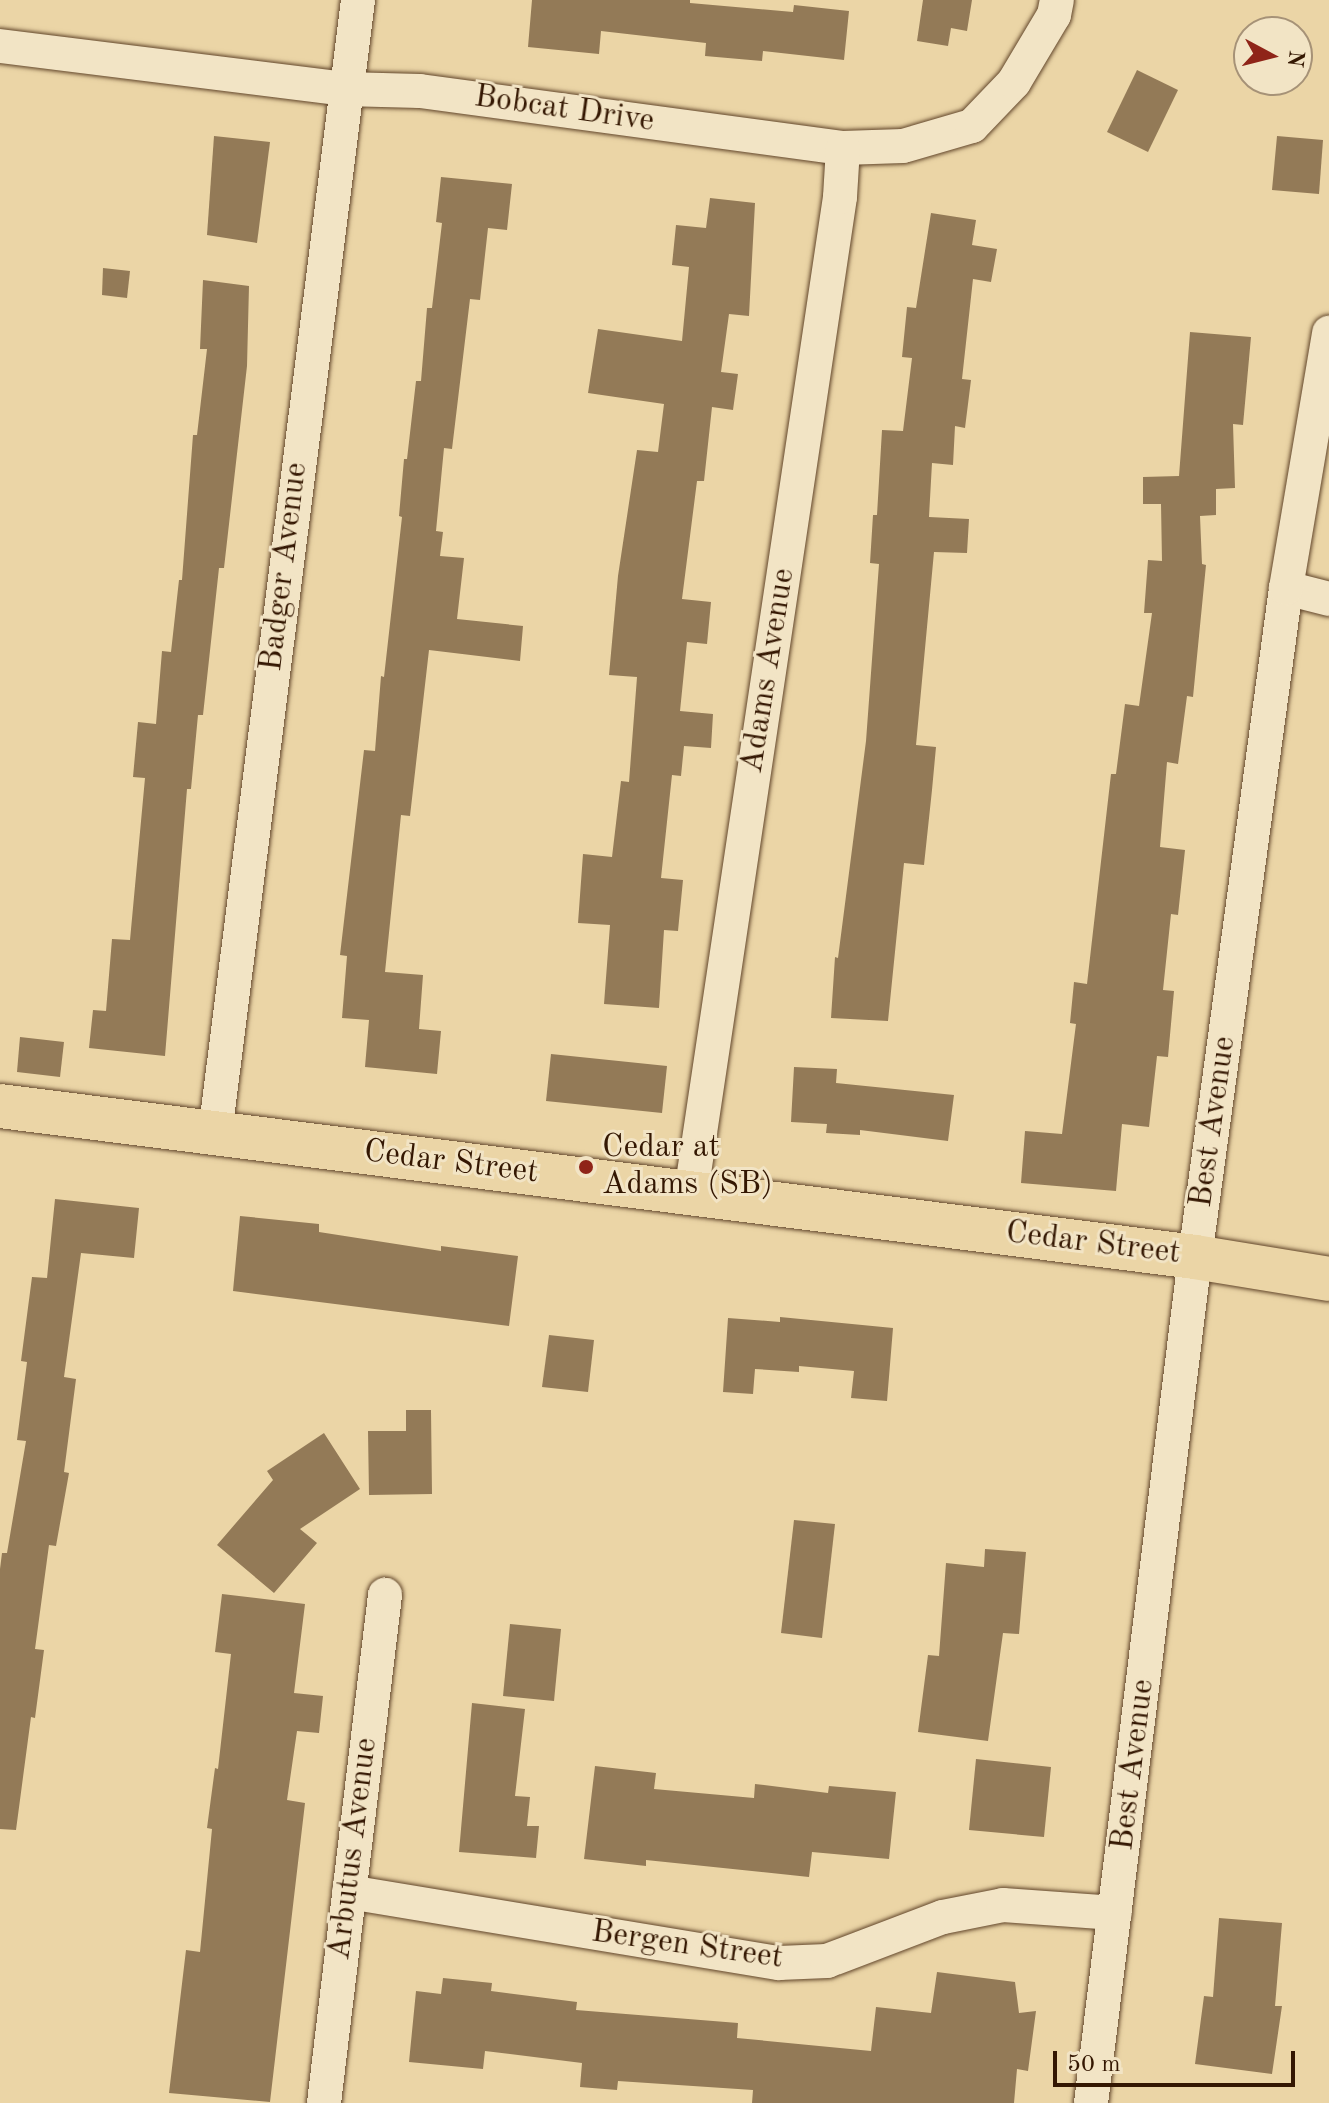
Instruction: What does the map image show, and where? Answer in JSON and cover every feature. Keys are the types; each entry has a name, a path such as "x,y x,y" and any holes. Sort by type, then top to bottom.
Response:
{"main road":[{"name":"Cedar Street","path":"0,1106 1195,1257 1329,1279"}],"street":[{"name":"Badger Avenue","path":"215,1134 344,89 358,0"},
{"name":"Bobcat Drive","path":"0,46 344,89 420,91 843,148 903,146 972,126 1014,82 1054,15 1057,0"},
{"name":"Adams Avenue","path":"691,1193 838,213 843,148"},
{"name":"Best Avenue","path":"1091,2103 1195,1257 1286,588 1329,333"},
{"path":"1286,588 1329,599"},
{"name":"Arbutus Avenue","path":"324,2103 385,1595"},
{"name":"Bergen Street","path":"349,1892 779,1963 827,1961 943,1917 1003,1905 1115,1913"}],"building":[{"path":"532,0 690,0 690,3 793,12 794,5 849,11 844,60 763,51 762,61 705,56 706,43 601,31 599,54 528,47"},
{"path":"923,0 972,0 967,31 951,28 948,46 917,41"},
{"path":"1137,70 1178,90 1148,152 1107,132"},
{"path":"214,136 270,142 257,243 207,235"},
{"path":"1277,136 1323,140 1319,194 1272,190"},
{"path":"441,177 512,184 507,230 488,228 480,300 470,299 452,449 444,448 436,531 443,532 440,556 464,558 457,619 523,626 520,661 429,650 410,816 401,815 385,972 423,975 419,1029 441,1031 437,1074 365,1067 369,1020 342,1018 347,956 340,955 364,750 375,751 381,676 384,677 402,517 399,516 404,459 407,459 416,381 421,381 427,308 432,308 442,223 436,222"},
{"path":"710,198 755,203 749,316 729,314 721,372 738,374 733,410 712,407 704,481 697,481 682,599 711,602 707,644 687,642 680,711 713,714 711,748 684,746 681,776 672,775 661,878 683,880 678,931 664,930 659,1008 604,1004 610,925 578,923 583,854 612,857 621,781 629,782 637,677 609,675 618,576 637,450 658,452 664,404 588,393 598,329 682,341 689,267 672,265 676,225 706,228"},
{"path":"931,213 976,220 972,245 997,249 991,282 973,279 962,379 971,380 965,428 955,426 953,465 932,463 929,517 969,519 967,553 934,552 916,745 936,747 932,790 924,865 904,863 888,1021 831,1018 835,957 838,958 866,741 879,564 870,563 873,515 877,515 882,430 903,431 912,358 902,357 907,307 916,308"},
{"path":"103,268 130,271 127,298 102,295"},
{"path":"203,280 249,286 247,366 224,568 219,568 203,715 198,715 191,789 187,789 165,1056 89,1048 93,1010 106,1011 112,939 130,940 145,778 133,777 138,722 156,724 162,651 171,652 179,580 182,580 193,435 197,435 207,349 200,349"},
{"path":"1190,332 1251,337 1243,425 1233,424 1235,488 1216,489 1216,515 1200,516 1202,564 1206,565 1193,697 1187,696 1178,764 1167,762 1160,847 1185,850 1178,915 1171,914 1163,990 1174,991 1168,1057 1157,1056 1149,1127 1122,1124 1116,1191 1021,1183 1025,1131 1062,1134 1076,1024 1070,1023 1074,982 1087,984 1111,774 1116,774 1125,704 1139,706 1152,613 1144,613 1148,560 1162,561 1161,504 1143,504 1143,477 1179,476"},
{"path":"20,1037 64,1042 60,1077 17,1072"},
{"path":"551,1054 667,1066 662,1113 546,1101"},
{"path":"794,1067 837,1069 836,1083 954,1095 948,1141 860,1130 860,1135 826,1133 827,1124 791,1122"},
{"path":"55,1199 139,1208 134,1258 81,1253 64,1377 76,1379 64,1472 69,1473 56,1546 49,1545 35,1649 44,1650 35,1718 31,1717 16,1830 0,1829 0,1569 2,1553 7,1553 26,1441 17,1440 27,1362 21,1361 32,1277 47,1278"},
{"path":"240,1216 319,1224 319,1232 441,1251 441,1246 518,1256 509,1326 233,1291"},
{"path":"780,1317 893,1328 887,1401 851,1398 854,1371 799,1366 799,1372 755,1369 753,1394 723,1392 728,1318 780,1322"},
{"path":"549,1335 594,1340 588,1392 542,1387"},
{"path":"406,1410 431,1410 432,1494 369,1495 368,1431 406,1431"},
{"path":"324,1433 360,1489 300,1529 317,1543 274,1593 217,1545 273,1480 267,1471"},
{"path":"794,1520 835,1524 822,1638 781,1633"},
{"path":"985,1549 1026,1552 1019,1634 1003,1633 988,1741 918,1732 928,1655 939,1656 946,1563 984,1567"},
{"path":"222,1594 305,1604 294,1693 323,1696 319,1733 297,1731 287,1800 305,1803 270,2102 169,2093 186,1950 200,1952 212,1829 207,1828 215,1768 218,1769 231,1654 215,1652"},
{"path":"510,1624 561,1629 554,1701 503,1696"},
{"path":"472,1703 525,1709 515,1796 530,1797 527,1826 539,1826 536,1858 459,1852"},
{"path":"976,1759 1051,1767 1044,1837 969,1830"},
{"path":"595,1766 656,1773 654,1789 754,1798 755,1784 828,1793 829,1786 896,1792 889,1859 812,1852 809,1877 646,1860 646,1866 584,1859"},
{"path":"1219,1918 1282,1923 1275,2006 1282,2006 1272,2074 1195,2064 1204,1996 1213,1997"},
{"path":"937,1972 1015,1982 1019,2013 1036,2011 1028,2071 1017,2069 1014,2103 752,2103 753,2090 618,2081 617,2090 580,2087 582,2063 485,2051 483,2069 409,2062 416,1991 441,1994 443,1978 492,1983 491,1991 577,2002 576,2010 738,2023 737,2038 871,2051 876,2007 931,2013"}],"place":[{"name":"Cedar at Adams (SB)","path":"586,1167"}]}
